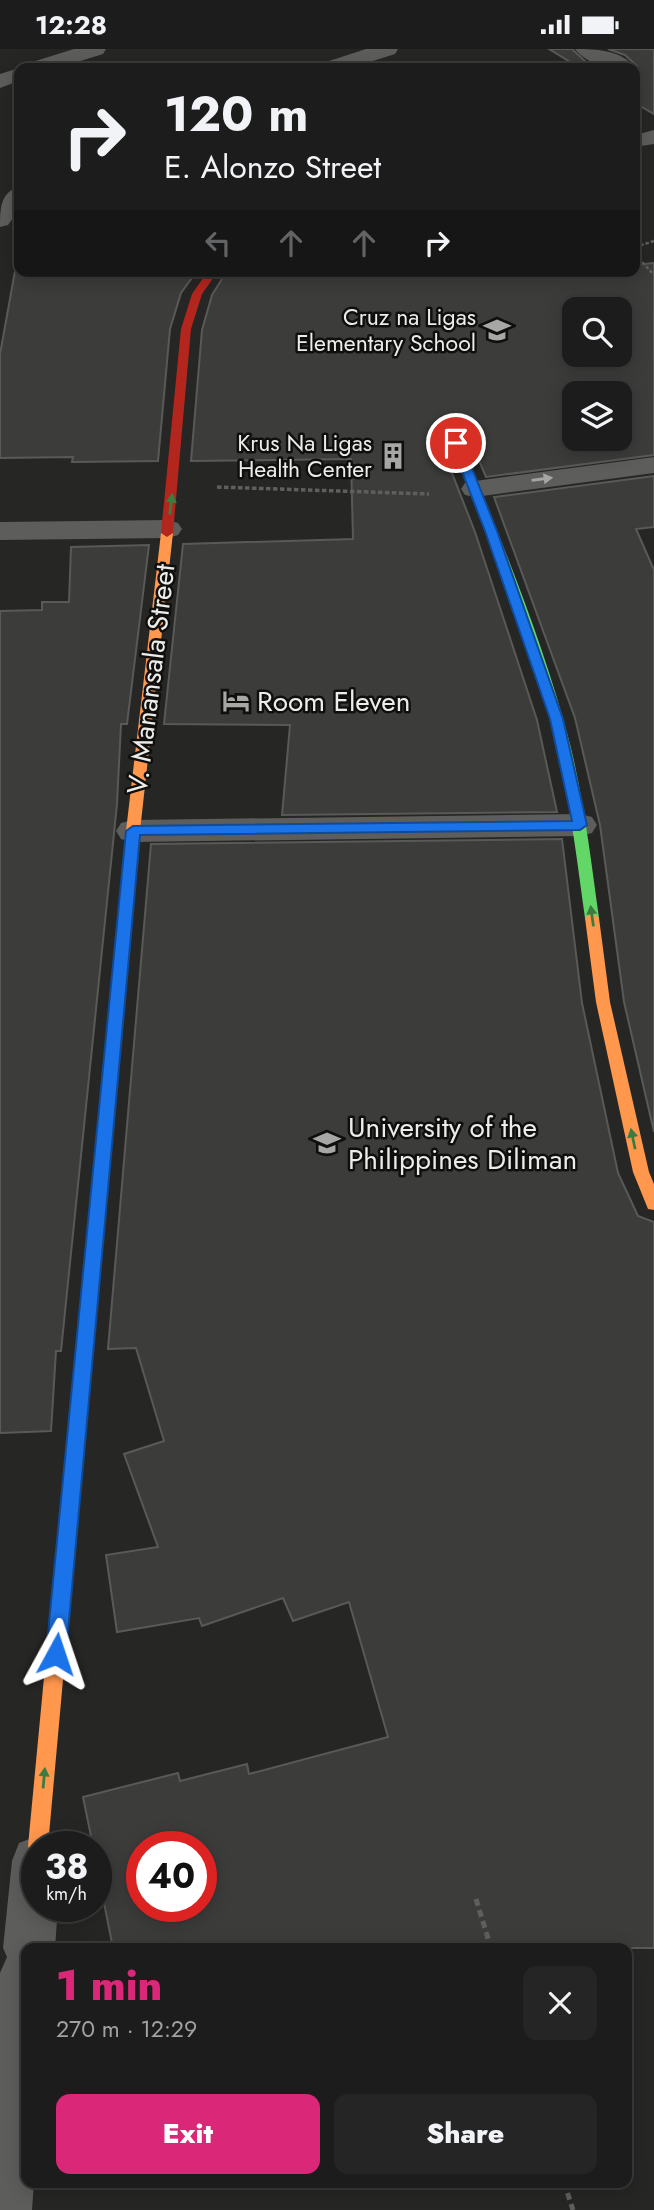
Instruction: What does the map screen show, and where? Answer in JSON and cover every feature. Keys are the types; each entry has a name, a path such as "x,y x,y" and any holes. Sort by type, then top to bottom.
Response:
{"street":[{"path":"52,63 95,49"},
{"path":"346,63 387,49"},
{"path":"586,49 622,63"},
{"path":"0,220 14,201"},
{"name":"V. Manansala Street","path":"39,1831 133,831 173,484 186,328 197,294 209,277"},
{"path":"450,428 475,489 556,719 580,825 603,1002 640,1172 654,1204"},
{"path":"475,489 654,465"},
{"path":"0,531 168,529"},
{"path":"133,831 580,825"},
{"path":"29,1943 31,1922"},
{"path":"4,2210 21,2027"}],"path":[{"path":"640,260 654,275"},
{"path":"173,484 430,494 475,489"},
{"path":"476,1899 489,1943"},
{"path":"566,2188 573,2210"}],"building":[{"path":"549,49 572,49 589,63 572,63"},
{"path":"608,49 654,49 654,114 640,106 640,63 634,63 625,55"},
{"path":"654,263 654,455 486,477 462,421 451,417 439,419 434,427 475,532 537,720 557,812 282,815 290,725 164,724 183,544 353,539 351,459 191,461 202,330 212,295 223,277 640,277 640,264"},
{"path":"14,277 193,277 181,293 170,329 158,461 72,462 73,457 0,458 0,354"},
{"path":"654,476 654,527 636,529 654,570 654,1132 624,1002 600,825 575,718 494,497"},
{"path":"149,545 127,724 121,724 117,804 61,1351 56,1351 51,1431 0,1433 0,611 42,610 42,602 69,602 71,547"},
{"path":"562,839 582,1003 618,1173 638,1216 654,1222 654,1948 632,1948 632,1943 112,1943 108,1922 112,1922 112,1831 90,1831 83,1797 178,1773 180,1781 247,1764 249,1774 388,1737 349,1602 293,1621 283,1598 202,1626 199,1618 117,1632 106,1555 158,1547 124,1454 164,1441 136,1348 108,1349 151,844"}],"traffic: fast":[{"path":"450,428 520,608 563,743 582,842 592,918"}],"traffic: slow":[{"path":"117,1001 133,831 167,533"},
{"path":"592,918 603,1002 641,1172 654,1204"},
{"path":"39,1831 78,1414"}],"traffic: jam":[{"path":"167,533 186,329 197,294 209,277"},
{"path":"78,1414 117,1001"}],"place":[{"name":"Cruz na Ligas Elementary School","path":"497,330"},
{"name":"Krus Na Ligas Health Center","path":"393,456"},
{"name":"Room Eleven","path":"236,701"},
{"name":"University of the Philippines Diliman","path":"327,1143"}],"route":[{"path":"56,1654 133,831 580,825 556,719 491,531 456,443"}]}
